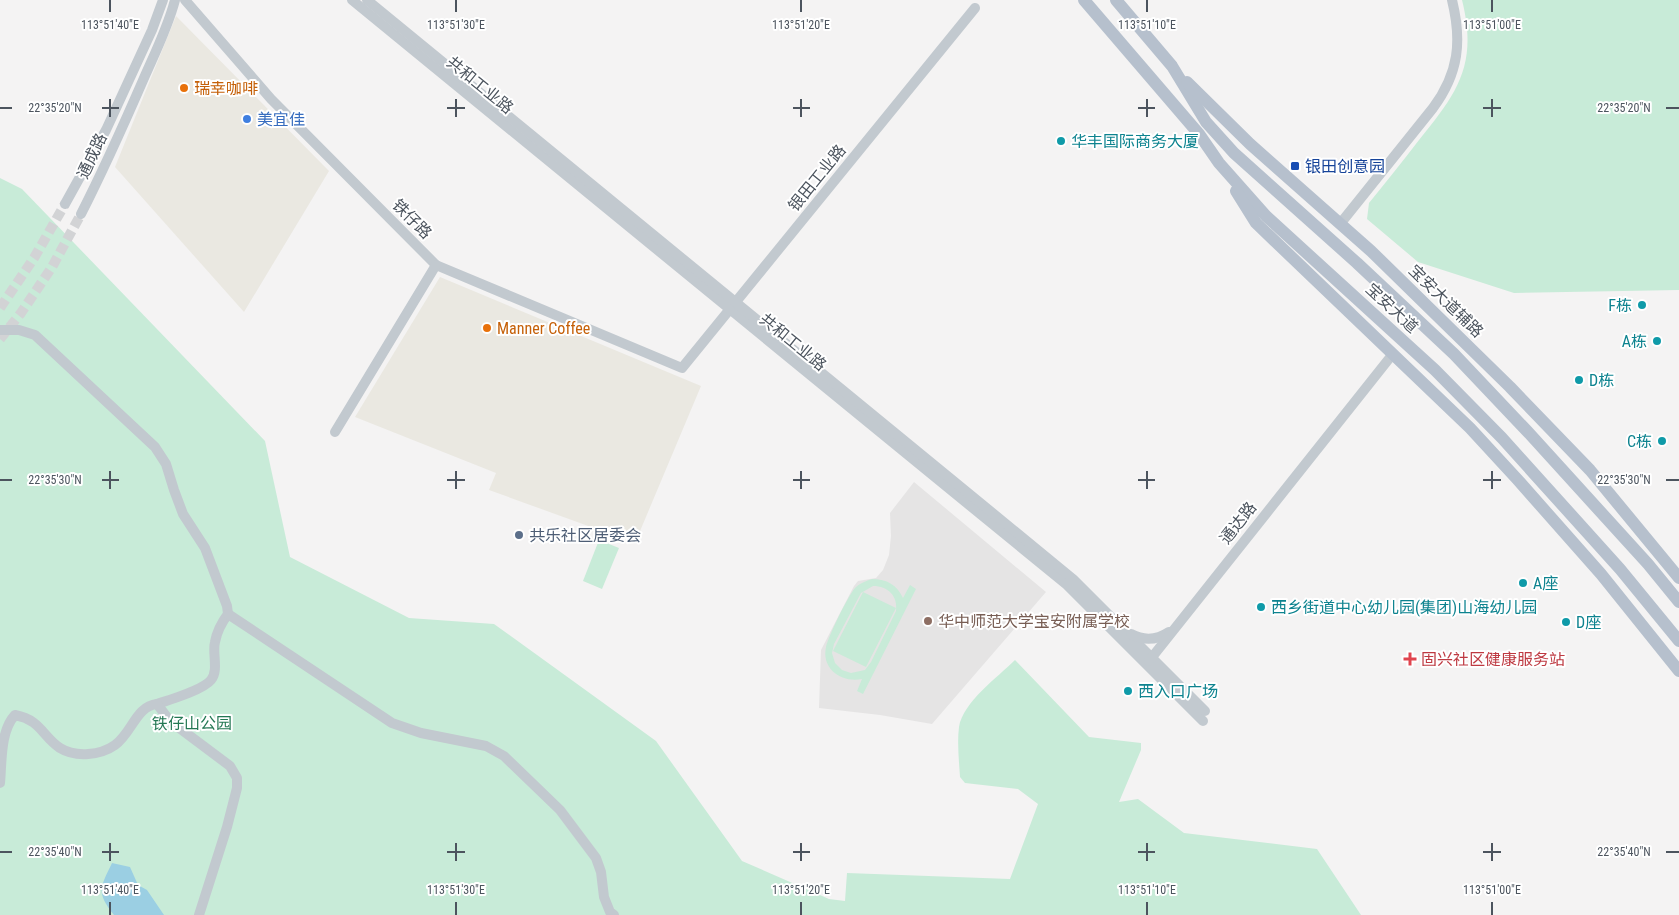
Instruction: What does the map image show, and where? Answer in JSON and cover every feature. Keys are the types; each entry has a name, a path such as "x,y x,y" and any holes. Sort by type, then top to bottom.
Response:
{"main road":[{"name":"宝安大道","path":"1084,0 1199,134 1219,162 1266,216 1435,370 1502,438 1620,569 1679,641"},
{"name":"宝安大道","path":"1116,0 1172,66 1206,122 1234,153 1357,263 1454,354 1648,564 1679,602"},
{"name":"宝安大道辅路","path":"1172,66 1250,144 1440,317 1562,438 1679,578"},
{"path":"1219,162 1256,224 1470,428 1601,574 1679,671"},
{"path":"1427,388 1502,438"},
{"path":"1590,470 1648,564"}],"street":[{"name":"通成路","path":"65,204 106,130 152,30 163,0"},
{"name":"通成路","path":"81,214 139,91 163,35 175,0"},
{"name":"铁仔路","path":"185,0 271,99 436,265 682,368"},
{"name":"共和工业路","path":"352,0 1074,579 1119,624 1149,661"},
{"name":"共和工业路","path":"367,0 1067,585 1149,661 1204,716"},
{"path":"1340,224 1433,108 1445,90 1454,70 1458,49 1458,27 1452,0"},
{"name":"银田工业路","path":"682,368 975,8"},
{"path":"335,432 436,265"},
{"path":"0,330 20,330 36,335 156,447 166,464 184,514 205,548 228,606 228,614 220,624 214,643 215,671 211,681 190,693 149,705 140,711 123,739 111,748 92,754 74,754 60,748 35,722 15,715 4,730 0,783"},
{"name":"通达路","path":"1149,661 1392,355"},
{"path":"228,614 392,723 421,733 486,746 504,756 560,810 596,858 601,872 604,897 610,912 614,915"},
{"path":"1119,624 1134,635 1150,639 1166,634 1179,623"},
{"path":"157,704 170,721 230,766 237,778 237,788 227,827 199,915"}],"shaded area":[{"path":"176,16 329,171 244,312 115,167"},
{"path":"440,277 701,386 635,543 489,490 496,473 355,417"},
{"name":"华中师范大学宝安附属学校","path":"914,482 1046,592 932,724 880,715 819,708 821,650 854,586 858,581 876,578 883,570 889,555 891,536 890,513"}],"green space":[{"path":"1462,0 1679,0 1679,290 1514,293 1418,262 1367,219 1369,203 1433,123 1454,91 1461,76 1466,60 1468,42"},
{"name":"铁仔山公园","path":"0,178 22,189 265,441 290,557 409,618 494,624 656,741 742,861 829,899 845,901 847,873 1010,879 1038,804 1018,789 965,783 960,777 958,739 959,727 967,708 1015,660 1089,737 1141,743 1141,750 1119,802 1138,799 1184,833 1317,849 1361,915 0,915"},
{"path":"599,540 619,548 602,589 583,581"},
{"path":"872,579 882,580 891,584 903,598 910,585 916,589 863,694 857,691 862,679 855,680 841,677 830,668 825,655 830,635 852,592 863,582","holes":["873,586 878,586 894,596 896,611 871,662 865,670 851,673 842,670 835,663 832,653 834,644 861,593"]},
{"path":"863,592 896,608 866,667 833,651"}],"water":[{"path":"112,863 130,867 138,885 147,890 164,915 114,915 102,895 103,884"}],"tunnel":[{"path":"0,308 34,258 65,204"},
{"path":"0,339 21,313 52,267 81,214"}],"place":[{"name":"瑞幸咖啡","path":"184,88"},
{"name":"美宜佳","path":"247,119"},
{"name":"华丰国际商务大厦","path":"1061,141"},
{"name":"银田创意园","path":"1295,166"},
{"name":"F栋","path":"1642,305"},
{"name":"Manner Coffee","path":"487,328"},
{"name":"A栋","path":"1657,341"},
{"name":"D栋","path":"1579,380"},
{"name":"C栋","path":"1662,441"},
{"name":"共乐社区居委会","path":"519,535"},
{"name":"A座","path":"1523,583"},
{"name":"西乡街道中心幼儿园(集团)山海幼儿园","path":"1261,607"},
{"name":"华中师范大学宝安附属学校","path":"928,621"},
{"name":"D座","path":"1566,622"},
{"name":"固兴社区健康服务站","path":"1410,659"},
{"name":"西入口广场","path":"1128,691"}]}
